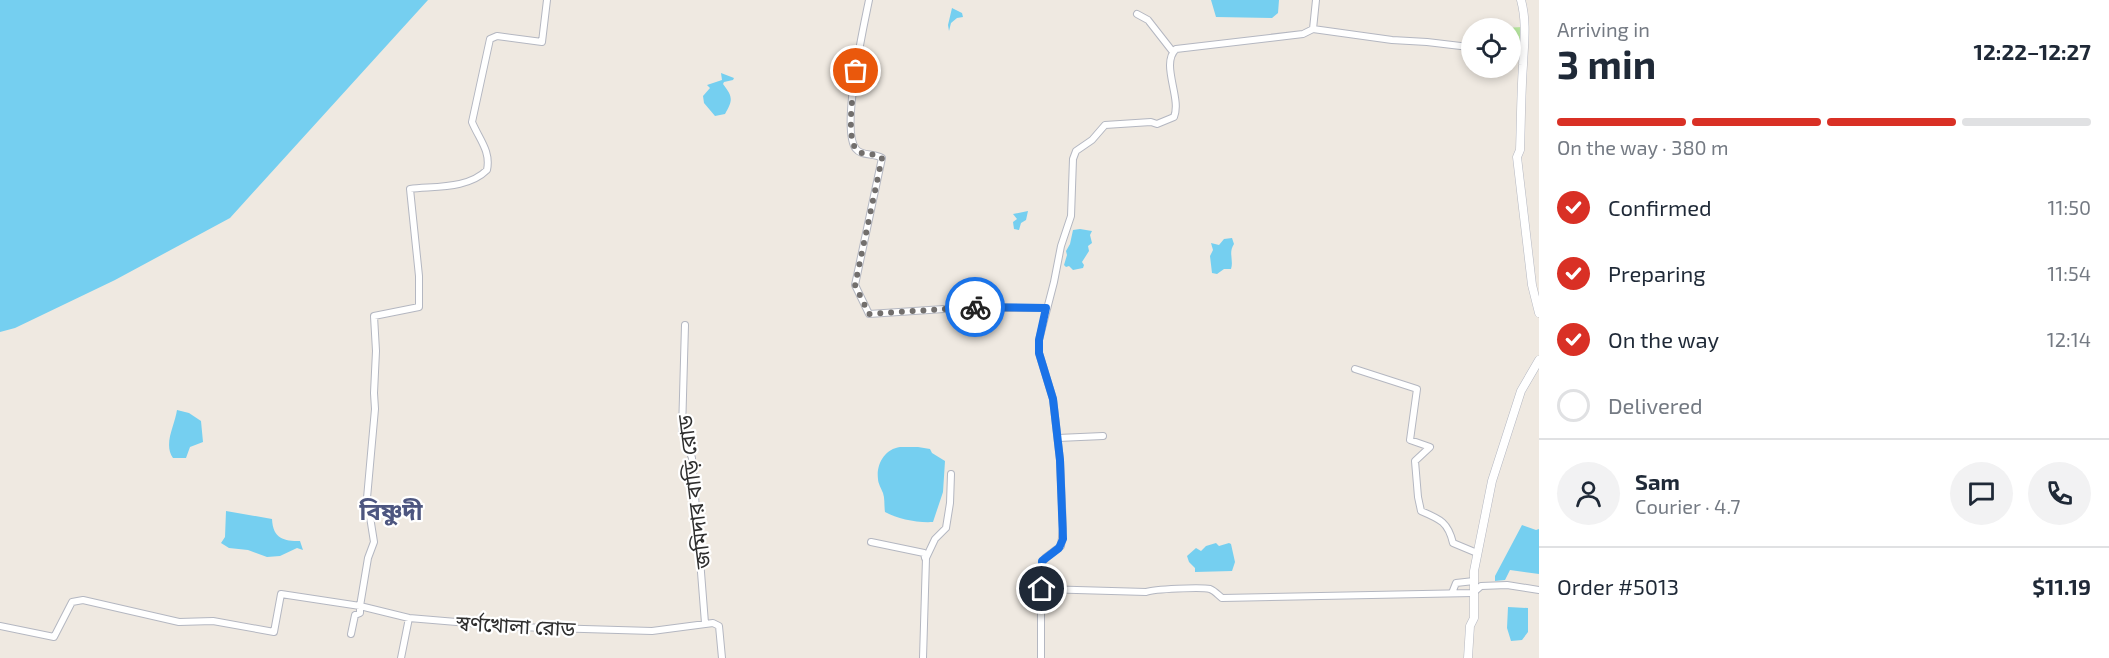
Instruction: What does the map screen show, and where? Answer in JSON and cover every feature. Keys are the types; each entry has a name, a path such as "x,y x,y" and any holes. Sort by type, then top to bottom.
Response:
{"street":[{"path":"351,634 355,615 360,613 368,558 374,542 367,498 375,409 374,316 419,307 419,276 410,189 445,187 473,178 487,170 489,158 472,122 490,39 497,36 542,42 547,0"},
{"path":"869,0 851,111 854,148 858,152 879,155 882,158 855,285 869,314 959,308 1046,308"},
{"path":"1313,28 1316,0"},
{"path":"1521,0 1524,13 1525,46 1520,150 1517,157 1532,285 1539,313"},
{"path":"1137,14 1148,20 1173,52"},
{"path":"1041,658 1042,561 1059,548 1063,539 1058,438 1053,399 1039,353 1039,340 1061,246 1071,216 1073,159 1076,151 1092,140 1105,125 1151,122 1157,124 1174,117 1176,102 1170,59 1176,49 1303,34 1313,28 1392,40 1461,46"},
{"name":"জমিদার বাড়ি রোড","path":"686,325 682,430 692,458 702,560 705,623"},
{"path":"1468,658 1470,626 1474,618 1474,581 1490,487 1521,391 1539,360"},
{"path":"1355,369 1417,389 1410,440 1430,447 1415,461 1421,511 1445,523 1451,532 1453,543 1478,553"},
{"path":"1058,438 1103,435"},
{"path":"923,658 926,558 935,538 946,528 951,474"},
{"path":"871,542 924,553 926,558"},
{"path":"1452,593 1456,583 1474,581"},
{"path":"1042,589 1146,592 1153,589 1164,591 1197,588 1212,590 1222,598 1473,593 1481,585 1507,585 1539,590"},
{"name":"স্বর্ণখোলা রোড","path":"0,626 54,637 72,602 83,600 179,622 213,621 274,632 281,594 360,606 409,618 516,627 651,631 705,623"},
{"path":"401,658 409,618"},
{"path":"705,623 719,626 722,658"}],"green space":[{"path":"1521,27 1523,45 1521,45"}],"water":[{"path":"0,0 428,0 230,218 115,280 15,328 0,332"},
{"path":"1211,0 1279,0 1278,13 1272,18 1216,17"},
{"path":"952,8 962,13 963,17 951,23 949,31 948,25"},
{"path":"721,73 734,78 723,84 729,92 731,102 725,114 715,116 704,103 703,96 710,88 707,85 722,80"},
{"path":"1028,211 1026,220 1021,223 1019,230 1014,229 1013,222 1017,219 1013,214"},
{"path":"1073,230 1092,231 1090,235 1092,243 1088,246 1089,251 1082,262 1083,268 1073,270 1064,265 1066,251"},
{"path":"1232,238 1234,244 1231,250 1231,269 1224,269 1217,274 1212,273 1211,243 1219,245 1224,239"},
{"path":"177,410 189,413 201,421 203,442 190,447 186,458 173,458 170,453 170,434"},
{"path":"900,447 930,449 932,453 945,461 943,492 933,522 908,520 885,512 884,495 878,481 878,468 886,454"},
{"path":"226,511 272,519 275,531 280,538 300,541 303,550 297,548 280,556 267,557 248,550 229,548 221,543 225,537"},
{"path":"1522,525 1539,529 1539,574 1510,570 1505,580 1495,581 1495,576"},
{"path":"1216,543 1219,546 1231,544 1235,562 1232,571 1195,572 1187,556 1196,548 1201,551 1206,546"},
{"path":"1508,607 1528,608 1528,632 1522,640 1511,641 1507,628"}],"way so far":[{"path":"856,71 851,111 854,148 858,152 879,155 882,158 855,285 869,314 975,307"}],"district":[{"name":"বিষ্ণুদী","path":"391,510"}],"route":[{"path":"975,307 1046,308 1039,340 1039,353 1053,399 1060,460 1063,539 1059,548 1042,561 1042,589"}]}
